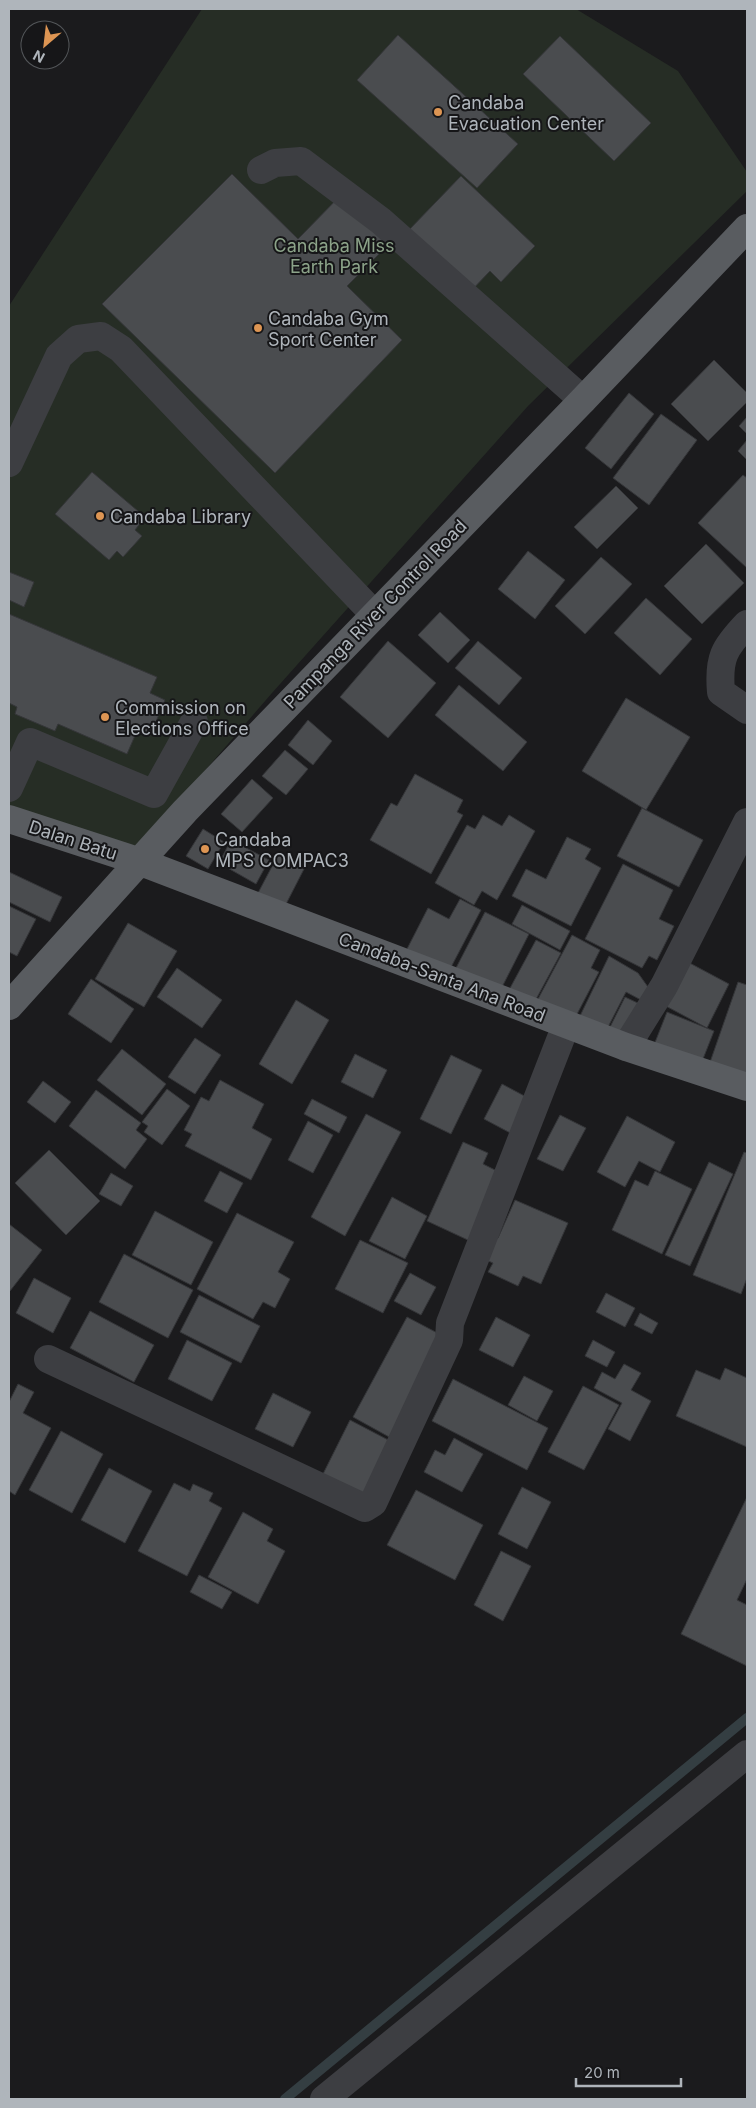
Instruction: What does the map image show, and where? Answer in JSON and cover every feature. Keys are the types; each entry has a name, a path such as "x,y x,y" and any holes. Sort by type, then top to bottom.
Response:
{"main road":[{"name":"Pampanga River Control Road","path":"9,1006 185,811 747,228"},
{"name":"Dalan Batu","path":"9,819 138,861"},
{"name":"Candaba-Santa Ana Road","path":"138,861 566,1025 747,1087"}],"street":[{"path":"261,170 275,163 301,161 381,222 583,400"},
{"path":"9,462 59,356 78,339 100,336 121,349 375,615"},
{"path":"747,624 729,643 719,669 721,692 747,710"},
{"path":"154,794 194,722"},
{"path":"9,788 16,755 30,742 154,794 185,811"},
{"path":"626,1047 664,986 747,822"},
{"path":"48,1359 365,1508 373,1503 449,1340 450,1323 566,1025"},
{"path":"324,2099 747,1754"}],"green space":[{"name":"Candaba Miss Earth Park","path":"202,9 576,9 678,71 747,172 747,191 528,406 272,693 134,853 9,807 9,306"}],"building":[{"name":"Candaba Evacuation Center","path":"398,35 518,144 477,188 357,80"},
{"path":"560,36 651,123 614,161 523,74"},
{"name":"Candaba Gym Sport Center","path":"232,174 298,239 340,196 389,244 347,286 402,340 275,473 102,304"},
{"path":"461,176 535,246 501,282 490,271 470,292 407,232"},
{"path":"714,360 747,393 747,402 708,441 671,404"},
{"path":"629,393 654,414 611,469 585,448"},
{"path":"661,414 697,440 649,505 613,478"},
{"path":"747,417 747,434 739,426"},
{"path":"747,440 747,460 738,451"},
{"name":"Candaba Library","path":"92,472 145,517 135,530 142,536 123,557 117,551 109,560 55,514"},
{"path":"743,475 747,478 747,568 698,523"},
{"path":"616,486 638,508 597,549 574,527"},
{"path":"706,544 744,583 702,624 664,586"},
{"path":"528,551 565,580 535,619 498,589"},
{"path":"601,557 632,584 585,634 555,606"},
{"path":"9,572 34,582 24,607 9,600"},
{"path":"646,598 692,639 660,675 614,633"},
{"path":"440,612 470,640 448,663 418,635"},
{"path":"9,614 157,677 150,693 165,700 150,736 137,731 127,754 58,724 55,731 15,714 17,707 9,703"},
{"path":"388,641 436,683 388,738 340,697"},
{"path":"478,641 522,678 499,705 455,668"},
{"path":"459,685 527,742 503,771 435,715"},
{"path":"626,698 690,737 646,810 582,771"},
{"path":"308,720 332,741 313,765 288,745"},
{"path":"285,750 308,769 286,795 262,776"},
{"path":"415,774 463,800 457,812 463,815 431,874 370,840 391,803 397,806"},
{"path":"252,779 273,798 242,832 221,814"},
{"path":"642,808 703,840 679,887 617,856"},
{"path":"483,815 502,826 509,815 535,831 497,900 482,891 474,905 435,883 467,825 475,829"},
{"name":"Candaba MPS COMPAC3","path":"203,829 224,842 208,869 186,856"},
{"path":"567,837 591,849 585,859 601,868 571,926 512,896 526,869 546,879"},
{"path":"231,840 269,860 256,884 219,863"},
{"path":"278,855 304,869 285,906 258,893"},
{"path":"623,864 673,890 659,919 674,926 657,960 649,956 642,968 585,939"},
{"path":"9,872 62,897 50,922 9,902"},
{"path":"460,899 481,910 449,971 407,949 428,908 449,919"},
{"path":"522,905 570,931 560,950 512,924"},
{"path":"9,906 36,919 17,956 9,952"},
{"path":"485,912 529,934 500,991 456,968"},
{"path":"128,923 177,951 144,1007 95,979"},
{"path":"572,935 600,950 591,968 599,972 575,1018 538,999"},
{"path":"536,940 561,953 534,1003 509,990"},
{"path":"609,956 638,973 648,987 641,1000 626,992 606,1031 579,1018"},
{"path":"684,960 729,984 707,1028 662,1004"},
{"path":"177,968 222,1000 202,1028 157,997"},
{"path":"91,979 134,1009 111,1043 68,1014"},
{"path":"738,982 747,985 747,1082 708,1068"},
{"path":"625,997 642,1005 626,1036 610,1027"},
{"path":"296,1000 329,1020 292,1084 259,1064"},
{"path":"667,1012 714,1031 701,1064 654,1045"},
{"path":"195,1038 221,1055 195,1094 168,1077"},
{"path":"122,1049 166,1084 142,1115 97,1080"},
{"path":"355,1054 387,1070 373,1098 341,1082"},
{"path":"451,1055 482,1070 451,1134 420,1119"},
{"path":"220,1080 264,1104 252,1128 272,1139 251,1180 185,1146 192,1134 184,1130 201,1097 209,1101"},
{"path":"43,1081 71,1102 55,1123 27,1102"},
{"path":"502,1084 532,1100 514,1135 484,1119"},
{"path":"167,1089 190,1106 162,1145 144,1132 148,1126 142,1122"},
{"path":"96,1090 141,1123 136,1130 147,1139 125,1169 69,1126"},
{"path":"312,1099 347,1117 339,1133 304,1114"},
{"path":"366,1114 401,1132 345,1236 311,1217"},
{"path":"560,1115 586,1128 563,1171 537,1159"},
{"path":"627,1116 675,1142 660,1172 639,1161 625,1187 597,1172"},
{"path":"308,1121 333,1135 313,1173 288,1160"},
{"path":"463,1142 488,1153 483,1164 501,1173 470,1241 427,1221"},
{"path":"49,1150 100,1201 66,1235 15,1183"},
{"path":"744,1152 747,1153 747,1278 741,1294 693,1275"},
{"path":"709,1162 733,1174 690,1266 665,1255"},
{"path":"220,1171 243,1183 227,1213 204,1201"},
{"path":"655,1171 692,1189 662,1254 612,1230 635,1180 648,1186"},
{"path":"111,1173 133,1186 121,1206 99,1194"},
{"path":"392,1197 427,1216 405,1259 369,1241"},
{"path":"515,1200 568,1223 541,1284 523,1276 518,1286 488,1272 493,1263 479,1257 498,1238"},
{"path":"155,1211 213,1242 191,1285 132,1255"},
{"path":"237,1213 294,1242 278,1272 290,1279 275,1308 263,1302 253,1319 197,1289"},
{"path":"9,1224 42,1250 10,1291 9,1291"},
{"path":"360,1240 408,1263 383,1313 335,1289"},
{"path":"124,1254 193,1290 168,1338 99,1302"},
{"path":"410,1273 436,1287 421,1315 394,1301"},
{"path":"34,1278 71,1298 53,1333 16,1313"},
{"path":"606,1293 635,1308 625,1327 596,1312"},
{"path":"199,1295 260,1326 241,1363 180,1332"},
{"path":"90,1311 154,1345 134,1382 70,1348"},
{"path":"640,1313 658,1323 652,1334 634,1325"},
{"path":"407,1317 445,1337 391,1438 353,1417"},
{"path":"496,1317 530,1335 513,1367 479,1350"},
{"path":"187,1340 232,1363 212,1401 168,1379"},
{"path":"593,1340 615,1352 607,1367 585,1356"},
{"path":"624,1364 641,1373 631,1390 651,1401 630,1441 608,1429 622,1403 594,1388 602,1372 615,1379"},
{"path":"725,1368 747,1378 747,1447 676,1416 696,1370 720,1380"},
{"path":"524,1376 553,1391 537,1421 508,1405"},
{"path":"453,1379 548,1428 527,1470 432,1421"},
{"path":"18,1384 34,1392 23,1413 51,1428 15,1495 9,1491 9,1402"},
{"path":"583,1386 619,1405 584,1470 548,1452"},
{"path":"273,1393 311,1412 293,1447 255,1429"},
{"path":"350,1420 394,1443 364,1500 321,1478"},
{"path":"61,1431 103,1454 72,1513 29,1490"},
{"path":"454,1438 483,1454 462,1492 424,1472 435,1450 445,1455"},
{"path":"109,1468 152,1491 125,1543 81,1520"},
{"path":"174,1483 190,1491 193,1484 213,1493 209,1501 222,1508 187,1576 138,1551"},
{"path":"522,1487 551,1502 527,1549 498,1534"},
{"path":"416,1490 483,1525 455,1580 387,1545"},
{"path":"747,1497 747,1579 737,1600 747,1605 747,1666 681,1634"},
{"path":"243,1512 273,1529 267,1541 285,1551 258,1604 208,1577"},
{"path":"501,1551 531,1566 503,1621 474,1605"},
{"path":"199,1575 232,1592 222,1609 190,1592"}],"waterway":[{"path":"285,2099 747,1718"}],"place":[{"name":"Candaba Evacuation Center","path":"438,112"},
{"name":"Candaba Gym Sport Center","path":"258,328"},
{"name":"Candaba Library","path":"100,516"},
{"name":"Commission on Elections Office","path":"105,717"},
{"name":"Candaba MPS COMPAC3","path":"205,849"}]}
